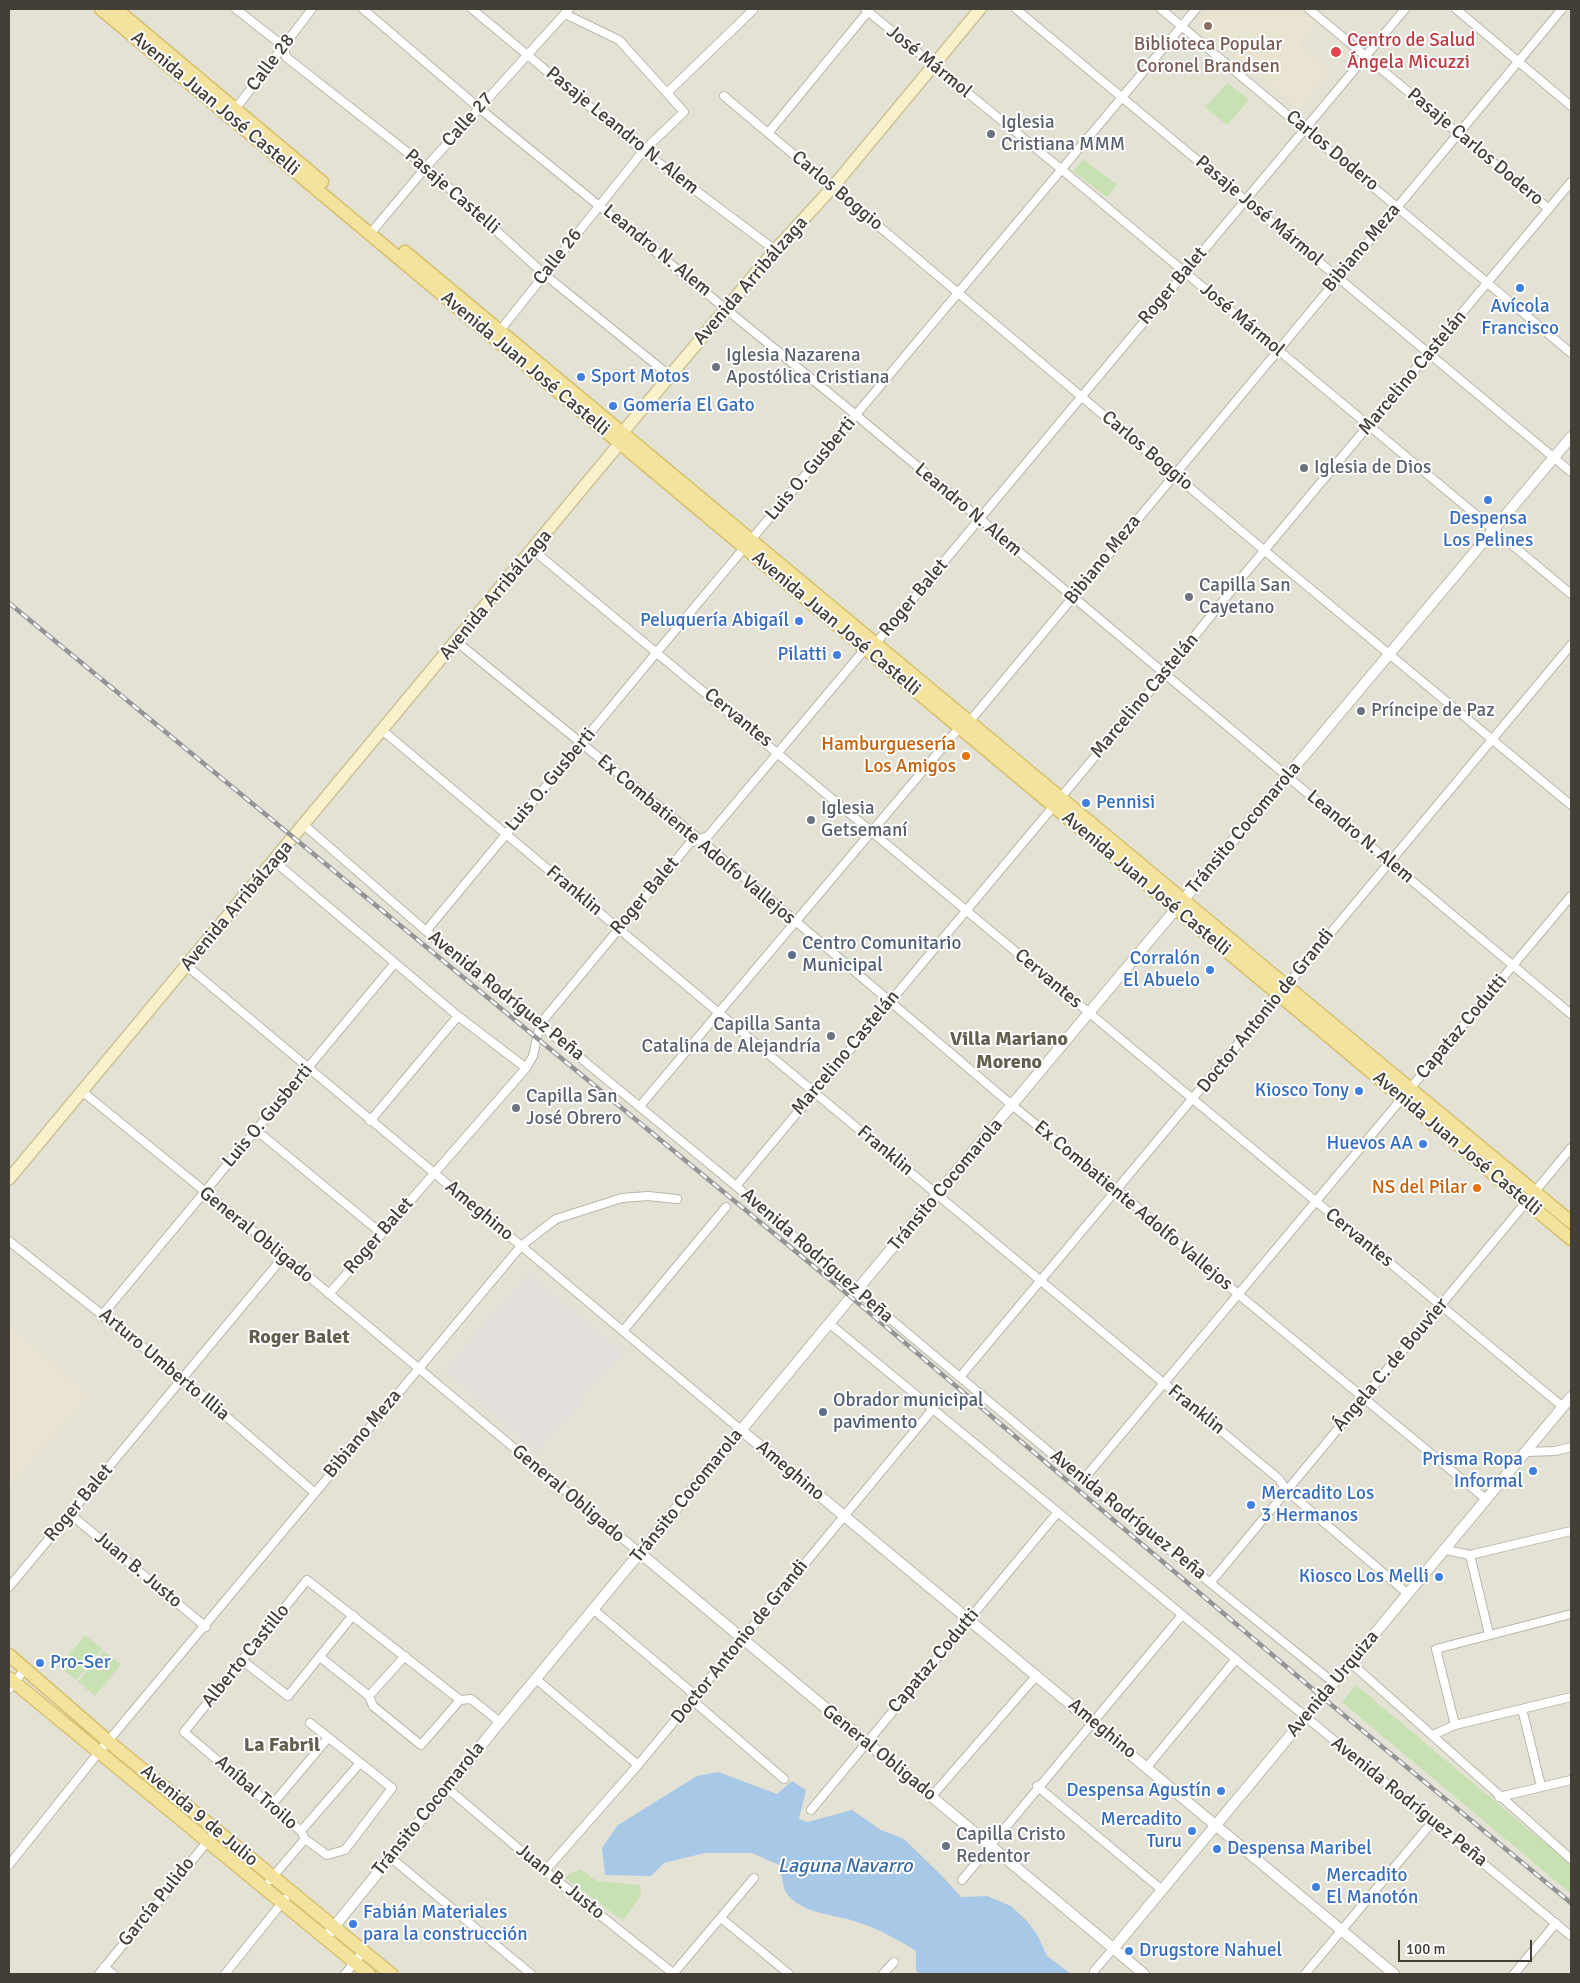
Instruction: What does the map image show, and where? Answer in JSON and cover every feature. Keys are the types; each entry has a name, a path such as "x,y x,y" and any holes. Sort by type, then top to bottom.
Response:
{"main road":[{"name":"Avenida Juan José Castelli","path":"101,9 121,14 233,112 497,334 748,543 876,643 964,724 1530,1197 1571,1238"},
{"name":"Avenida Arribálzaga","path":"9,1180 382,730 534,550 670,376 775,250 832,188 932,64 980,9"},
{"name":"Avenida Juan José Castelli","path":"748,543 865,649 964,724"},
{"name":"Avenida Juan José Castelli","path":"1530,1197 1571,1222"},
{"name":"Avenida 9 de Julio","path":"9,1655 109,1742 273,1877 287,1897 326,1938 369,1974"},
{"name":"Avenida 9 de Julio","path":"11,1683 99,1752 264,1887 287,1897 334,1927 391,1974"}],"street":[{"name":"Pasaje Castelli","path":"236,9 284,48 286,57 308,76 426,167 544,274 670,376"},
{"name":"Calle 28","path":"233,112 284,48 312,9"},
{"name":"Leandro N. Alem","path":"363,9 479,108 727,308 856,415 1571,1014"},
{"name":"Pasaje Leandro N. Alem","path":"472,9 643,151 775,250"},
{"path":"567,11 619,40 667,93 754,9"},
{"name":"Pasaje José Mármol","path":"1016,9 1571,472"},
{"name":"Carlos Dodero","path":"1161,9 1571,353"},
{"name":"Luis O. Gusberti","path":"426,931 1061,168 1196,9"},
{"name":"Pasaje Carlos Dodero","path":"1309,9 1549,209"},
{"name":"Roger Balet","path":"329,1294 526,1068 533,1056 540,1024 618,927 690,843 708,836 865,649 876,643 1405,9"},
{"path":"1456,9 1571,106"},
{"name":"Bibiano Meza","path":"640,1106 872,830 1073,598 1174,472 1562,9"},
{"path":"769,132 868,10"},
{"name":"José Mármol","path":"868,10 1061,168 1571,594"},
{"name":"Calle 27","path":"373,230 426,167 567,11"},
{"name":"Calle 26","path":"497,334 643,151 684,112 667,93"},
{"name":"Carlos Boggio","path":"724,96 1081,397 1174,472 1265,551 1571,805"},
{"name":"Marcelino Castelán","path":"736,1186 1164,674 1571,182"},
{"name":"Tránsito Cocomarola","path":"326,1938 500,1722 741,1430 1571,437"},
{"name":"Cervantes","path":"534,550 779,752 1089,1014 1194,1099 1315,1202 1563,1407"},
{"name":"Ex Combatiente Adolfo Vallejos","path":"457,642 699,839 1013,1106 1117,1190 1238,1294 1487,1500"},
{"name":"Doctor Antonio de Grandi","path":"960,1377 1571,645"},
{"name":"Franklin","path":"382,730 937,1196 1041,1280 1163,1384 1279,1479 1287,1491 1407,1593"},
{"name":"Avenida Rodríguez Peña","path":"304,825 426,931 736,1186 857,1291 1083,1480 1334,1683"},
{"path":"274,861 458,1016 526,1068"},
{"name":"Capataz Codutti","path":"1083,1480 1571,896"},
{"name":"Luis O. Gusberti","path":"103,1314 395,963"},
{"name":"Ameghino","path":"186,966 1394,1974"},
{"path":"370,1121 458,1016"},
{"name":"General Obligado","path":"82,1092 204,1193 284,1256 417,1369 640,1553 741,1640 932,1796 988,1846 1144,1974"},
{"path":"256,1130 381,1233"},
{"name":"Ángela C. de Bouvier","path":"1211,1582 1571,1148"},
{"name":"Bibiano Meza","path":"9,1865 99,1752 206,1627 417,1369 521,1246 556,1219 622,1198 648,1196 677,1199"},
{"path":"623,1331 726,1207"},
{"name":"Arturo Umberto Illia","path":"9,1241 183,1379 315,1493"},
{"name":"Roger Balet","path":"9,1587 284,1256"},
{"name":"Avenida Rodríguez Peña","path":"830,1324 1236,1659 1319,1730 1434,1822 1571,1936"},
{"name":"Avenida Urquiza","path":"1094,1971 1351,1663 1407,1593 1446,1550 1571,1397"},
{"name":"Doctor Antonio de Grandi","path":"545,1871 694,1699 932,1410"},
{"path":"1527,1452 1555,1451 1571,1447"},
{"name":"Capataz Codutti","path":"811,1810 865,1742 1058,1512"},
{"name":"Juan B. Justo","path":"70,1514 206,1627"},
{"path":"1446,1550 1470,1555 1571,1531"},
{"path":"1470,1555 1489,1634"},
{"name":"Alberto Castillo","path":"184,1732 308,1580 352,1615"},
{"path":"594,1610 689,1690 698,1706 784,1779"},
{"path":"1455,1725 1436,1648 1571,1614"},
{"path":"243,1661 288,1696 352,1615 460,1700 472,1699 500,1722"},
{"path":"962,1880 1037,1786 1182,1615"},
{"path":"369,1696 405,1656"},
{"path":"320,1657 369,1696 373,1706 421,1745 460,1700"},
{"path":"1147,1767 1236,1659"},
{"path":"1351,1663 1433,1735 1499,1797 1571,1859"},
{"path":"11,1683 25,1669"},
{"path":"932,1796 1036,1675"},
{"path":"536,1679 638,1765"},
{"path":"1433,1735 1455,1725 1571,1697"},
{"path":"1522,1709 1541,1786"},
{"path":"301,1831 360,1763 310,1723"},
{"name":"Aníbal Troilo","path":"184,1732 301,1831 305,1840 327,1855 345,1850 392,1788 360,1763"},
{"path":"271,1806 328,1738"},
{"path":"1499,1797 1571,1780"},
{"path":"1037,1786 1162,1890"},
{"name":"Juan B. Justo","path":"447,1788 545,1871 673,1974"},
{"path":"1304,1974 1434,1822"},
{"name":"García Pulido","path":"99,1974 216,1831"},
{"path":"264,1887 305,1840"},
{"path":"390,1857 531,1974"},
{"path":"673,1974 754,1878"},
{"path":"225,1974 287,1897"},
{"path":"721,1918 789,1974"},
{"path":"1514,1974 1556,1924"},
{"path":"345,1974 364,1951"},
{"path":"883,1974 894,1962"},
{"path":"104,1967 113,1974"}],"shaded area":[{"path":"9,9 1571,9 1571,1974 9,1974"},
{"path":"1209,9 1297,9 1317,24 1299,45 1331,70 1299,110 1200,29 1199,20"},
{"path":"529,1272 623,1351 538,1453 443,1370"},
{"path":"9,1326 90,1395 9,1487"}],"green space":[{"path":"1228,83 1249,100 1227,125 1205,107"},
{"path":"1083,159 1117,185 1107,197 1073,171"},
{"path":"85,1635 102,1649 76,1680 59,1667"},
{"path":"104,1651 121,1664 95,1696 78,1682"},
{"path":"1356,1685 1571,1865 1571,1894 1342,1702"},
{"path":"580,1869 597,1881 640,1885 641,1895 623,1921 564,1877"}],"water":[{"name":"Laguna Navarro","path":"718,1772 777,1794 792,1781 806,1790 799,1819 808,1822 852,1810 881,1830 904,1839 961,1897 987,1896 1011,1906 1027,1921 1038,1936 1047,1956 1071,1974 921,1974 916,1971 916,1951 895,1938 873,1928 802,1906 794,1901 785,1891 779,1865 752,1853 705,1853 664,1863 651,1876 605,1875 602,1848 618,1825 697,1776"}],"railway":[{"path":"9,603 851,1297 1322,1697 1571,1903"}],"place":[{"name":"Biblioteca Popular Coronel Brandsen","path":"1208,26"},
{"name":"Centro de Salud Ángela Micuzzi","path":"1336,52"},
{"name":"Iglesia Cristiana MMM","path":"991,134"},
{"name":"Avícola Francisco","path":"1520,288"},
{"name":"Iglesia Nazarena Apostólica Cristiana","path":"716,367"},
{"name":"Sport Motos","path":"581,377"},
{"name":"Gomería El Gato","path":"613,406"},
{"name":"Iglesia de Dios","path":"1304,468"},
{"name":"Despensa Los Pelines","path":"1488,500"},
{"name":"Capilla San Cayetano","path":"1189,597"},
{"name":"Peluquería Abigaíl","path":"799,621"},
{"name":"Pilatti","path":"837,655"},
{"name":"Príncipe de Paz","path":"1361,711"},
{"name":"Hamburguesería Los Amigos","path":"966,756"},
{"name":"Pennisi","path":"1086,803"},
{"name":"Iglesia Getsemaní","path":"811,820"},
{"name":"Centro Comunitario Municipal","path":"792,955"},
{"name":"Corralón El Abuelo","path":"1210,970"},
{"name":"Capilla Santa Catalina de Alejandría","path":"831,1036"},
{"name":"Kiosco Tony","path":"1359,1091"},
{"name":"Capilla San José Obrero","path":"516,1108"},
{"name":"Huevos AA","path":"1423,1144"},
{"name":"NS del Pilar","path":"1477,1188"},
{"name":"Obrador municipal pavimento","path":"823,1412"},
{"name":"Prisma Ropa Informal","path":"1533,1471"},
{"name":"Mercadito Los 3 Hermanos","path":"1251,1505"},
{"name":"Kiosco Los Melli","path":"1439,1577"},
{"name":"Pro-Ser","path":"40,1663"},
{"name":"Despensa Agustín","path":"1221,1791"},
{"name":"Mercadito Turu","path":"1192,1831"},
{"name":"Capilla Cristo Redentor","path":"946,1846"},
{"name":"Despensa Maribel","path":"1217,1849"},
{"name":"Mercadito El Manotón","path":"1316,1887"},
{"name":"Fabián Materiales para la construcción","path":"353,1924"},
{"name":"Drugstore Nahuel","path":"1129,1951"}],"district":[{"name":"Villa Mariano Moreno","path":"1009,1052"},
{"name":"Roger Balet","path":"299,1338"},
{"name":"La Fabril","path":"282,1746"}]}
